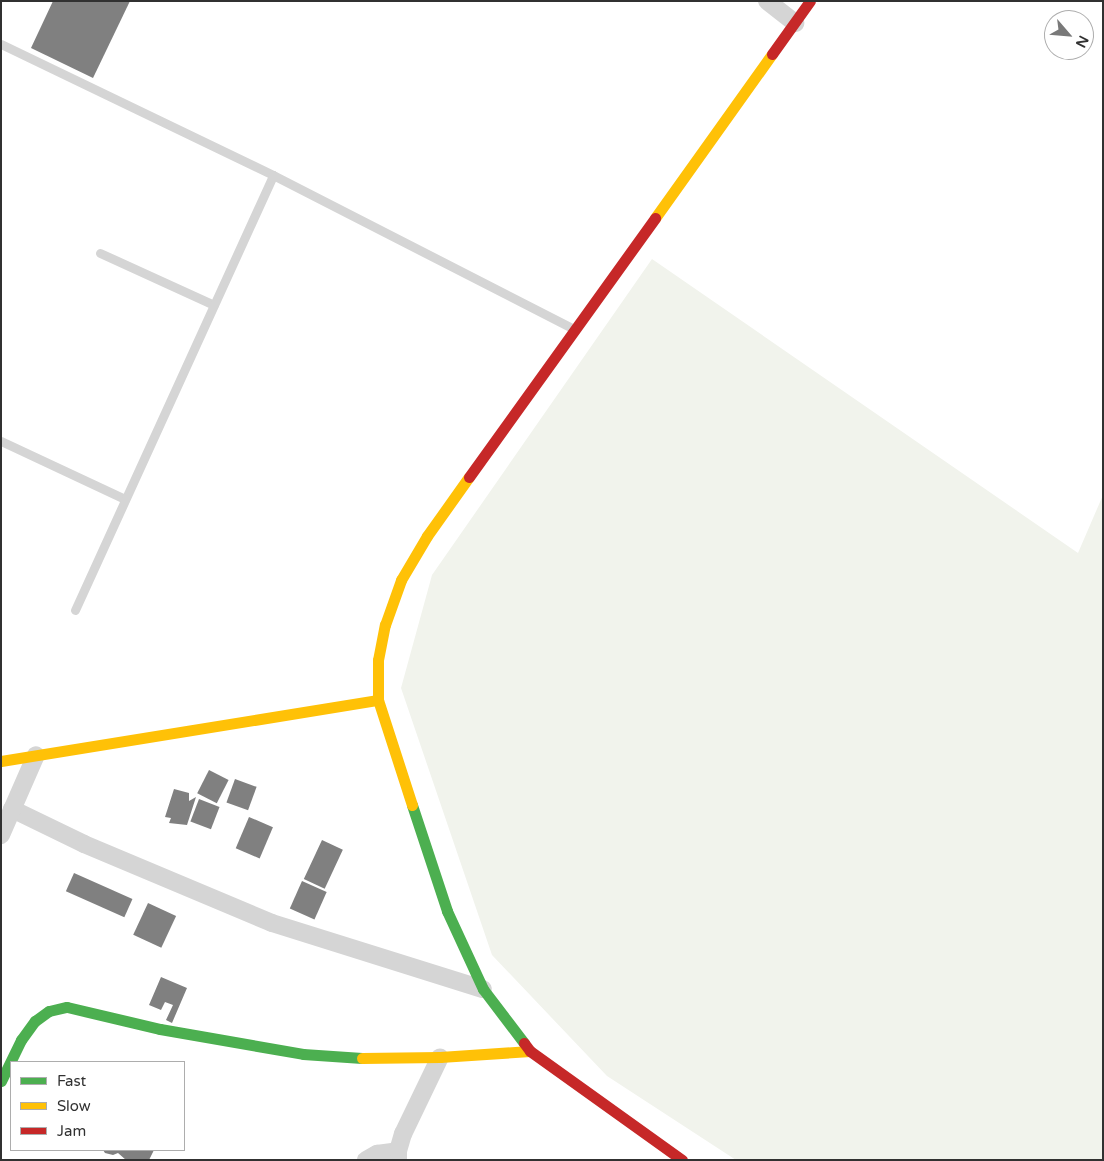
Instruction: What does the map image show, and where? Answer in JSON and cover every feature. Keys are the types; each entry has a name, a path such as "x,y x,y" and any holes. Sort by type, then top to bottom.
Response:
{"street":[{"path":"767,1 794,23"},
{"path":"682,1160 530,1051 483,989 447,911 378,700 378,660 385,625 401,580 427,536 810,1"},
{"path":"1,762 36,754 378,700"},
{"path":"1,835 36,754"},
{"path":"12,809 84,844 272,924 483,989"},
{"path":"11,1061 21,1040 36,1021 49,1011 67,1007 160,1029 303,1054 365,1058 440,1057 530,1051"},
{"path":"366,1160 377,1154 398,1155 403,1134 440,1057"},
{"path":"1,1081 10,1063"}],"lane":[{"path":"1,44 273,175 574,329"},
{"path":"75,610 273,175"},
{"path":"100,253 214,305"},
{"path":"1,441 125,499"}],"shaded area":[{"path":"652,259 1078,553 1103,495 1103,1160 736,1160 607,1076 492,955 401,688 432,575"}],"building":[{"path":"53,1 130,1 93,78 31,48"},
{"path":"209,770 229,780 217,803 197,793"},
{"path":"235,779 257,787 248,810 226,802"},
{"path":"174,789 189,793 189,801 196,797 187,825 169,823 171,818 165,817"},
{"path":"199,799 220,807 211,829 190,821"},
{"path":"249,817 273,827 260,858 236,848"},
{"path":"322,840 343,850 325,889 304,879"},
{"path":"74,873 132,899 124,917 66,891"},
{"path":"302,881 327,892 314,919 290,908"},
{"path":"148,903 176,916 161,948 133,935"},
{"path":"161,977 187,988 172,1023 166,1020 173,1005 165,1002 161,1010 149,1005"},
{"path":"104,1151 154,1151 149,1160 126,1160 118,1153 113,1155"}],"traffic: fast":[{"path":"412,805 447,911 483,989 524,1043"},
{"path":"11,1061 21,1040 35,1021 49,1011 67,1007 160,1029 303,1054 362,1058"},
{"path":"1,1081 10,1063"}],"traffic: slow":[{"path":"655,218 772,54"},
{"path":"412,805 378,700 378,660 385,625 401,580 427,536 469,477"},
{"path":"1,761 378,700"},
{"path":"362,1058 440,1057 530,1051"}],"traffic: jam":[{"path":"772,54 810,1"},
{"path":"469,477 655,218"},
{"path":"524,1043 530,1051 682,1160"}]}
